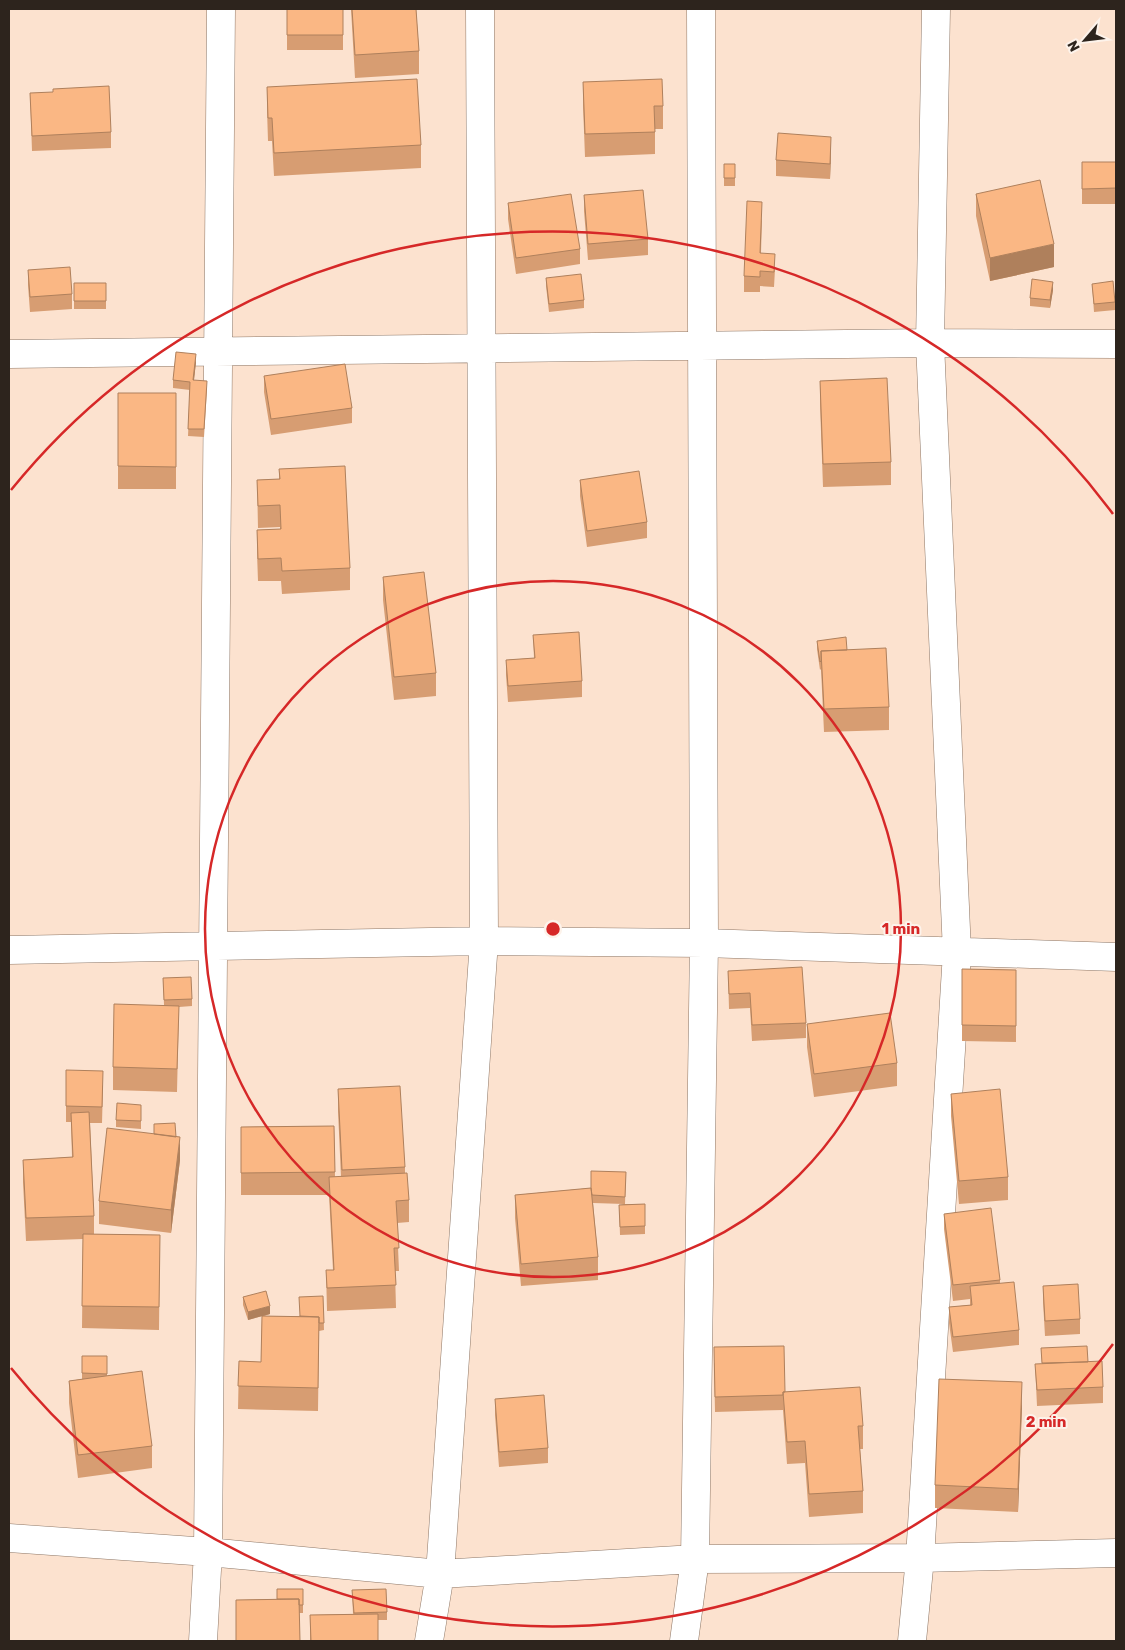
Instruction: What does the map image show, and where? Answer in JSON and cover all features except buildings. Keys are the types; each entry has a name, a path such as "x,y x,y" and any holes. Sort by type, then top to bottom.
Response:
{"street":[{"path":"202,1641 208,1552 221,9"},
{"path":"429,1641 440,1574 484,941 480,9"},
{"path":"684,1641 695,1559 704,943 701,9"},
{"path":"912,1641 920,1558 957,952 930,343 936,9"},
{"path":"9,354 930,343 1116,344"},
{"path":"9,950 484,941 704,943 1116,957"},
{"path":"9,1538 208,1552 440,1574 695,1559 920,1558 1116,1553"}]}
